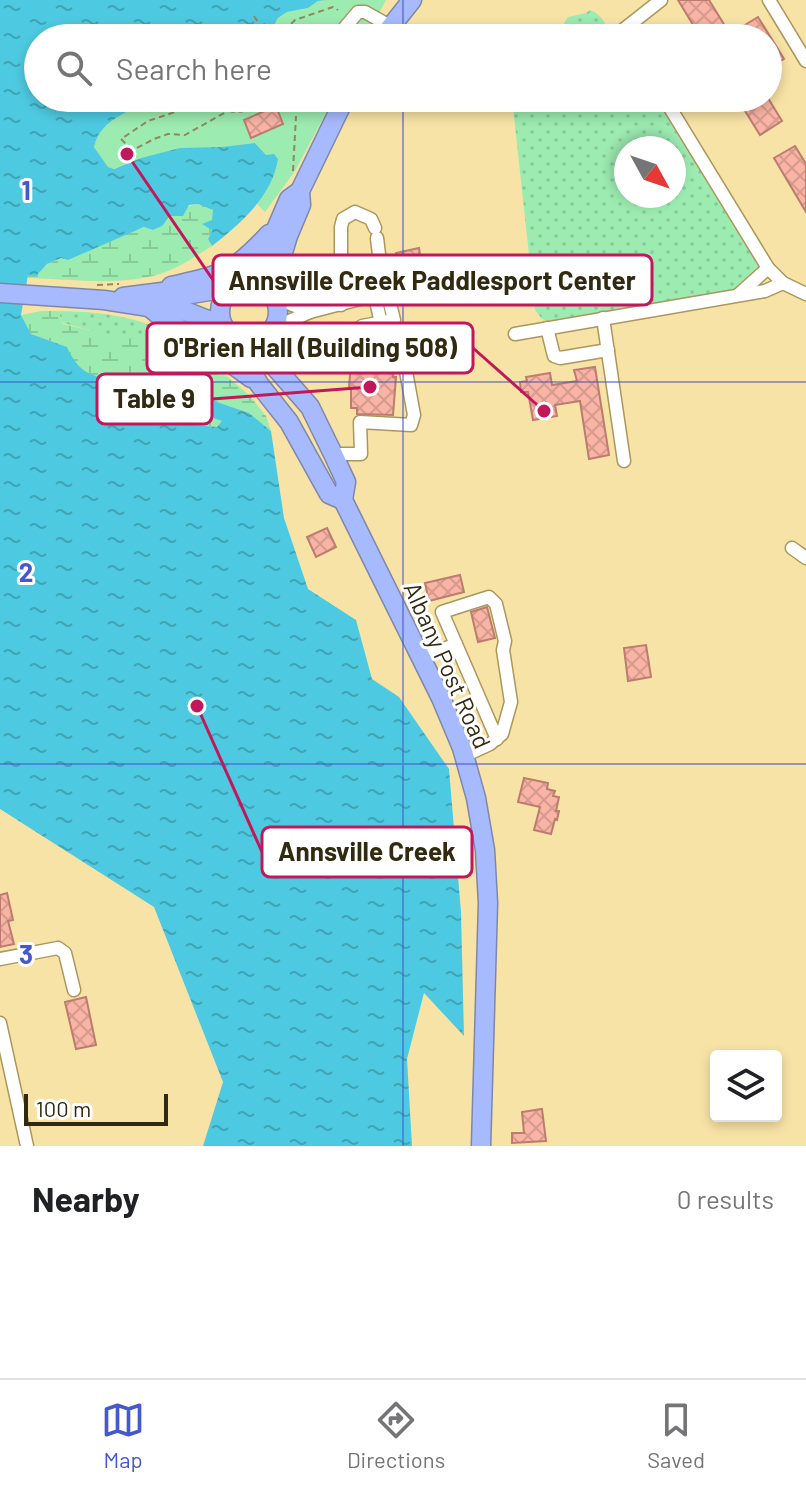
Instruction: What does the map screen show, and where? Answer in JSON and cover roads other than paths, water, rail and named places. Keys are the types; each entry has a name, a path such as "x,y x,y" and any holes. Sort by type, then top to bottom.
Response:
{"highway":[{"path":"392,24 412,0"},
{"path":"228,334 219,312 221,302 226,293 264,257 289,199 300,191 338,112"},
{"path":"0,293 98,299 180,309 208,320 228,334 250,341 259,340 270,332 277,320 278,310 273,295 288,236 301,205 300,191"},
{"path":"98,299 162,292 235,265 275,230"},
{"path":"162,292 173,297 254,282 273,295"},
{"path":"149,307 259,384"},
{"name":"Albany Post Road","path":"270,332 270,354 275,367 310,407 346,482 343,500 441,698 464,756 482,823 489,928 481,1146"},
{"name":"Albany Post Road","path":"228,334 259,384 289,422 329,494 343,500"}],"street":[{"path":"631,24 661,0"},
{"path":"769,0 806,61"},
{"path":"347,24 358,12 365,12 378,24"},
{"path":"673,112 768,268 783,283 806,294"},
{"path":"333,454 361,454 360,422 411,425 414,415 405,366 391,359 353,354 362,326 380,295 376,233 371,219 355,212 343,219 341,227 341,305"},
{"path":"738,295 768,268"},
{"path":"515,334 765,291 783,283"},
{"path":"273,295 310,312"},
{"path":"270,332 310,312 380,295"},
{"path":"603,318 624,461"},
{"path":"547,328 554,356 560,358 608,350"},
{"path":"792,548 806,558"},
{"path":"464,756 497,739 502,734 511,702 503,650 505,641 496,604 489,597 442,612 497,739"},
{"path":"422,658 456,644"},
{"path":"0,959 58,948 65,953 74,990"},
{"path":"0,1023 27,1146"}],"water":[{"path":"0,0 328,0 287,12 275,24 24,24 24,112 126,112 104,128 94,147 108,167 114,169 180,148 255,143 266,155 274,154 278,159 275,173 262,197 244,219 212,246 208,239 212,230 202,224 212,220 213,210 198,204 189,205 183,216 170,216 162,226 153,230 144,227 68,260 61,258 47,264 37,275 28,275 21,315 31,334 67,347 88,373 133,389 164,422 217,427 222,421 192,402 199,390 217,402 249,413 271,431 284,518 308,589 356,620 372,679 399,697 449,769 461,912 464,1036 424,993 407,1059 412,1146 203,1146 223,1082 154,907 0,809"}],"place":[{"name":"Annsville Creek Paddlesport Center","path":"127,154"},
{"name":"Table 9","path":"370,387"},
{"name":"O'Brien Hall (Building 508)","path":"544,411"},
{"name":"Annsville Creek","path":"197,706"}]}
